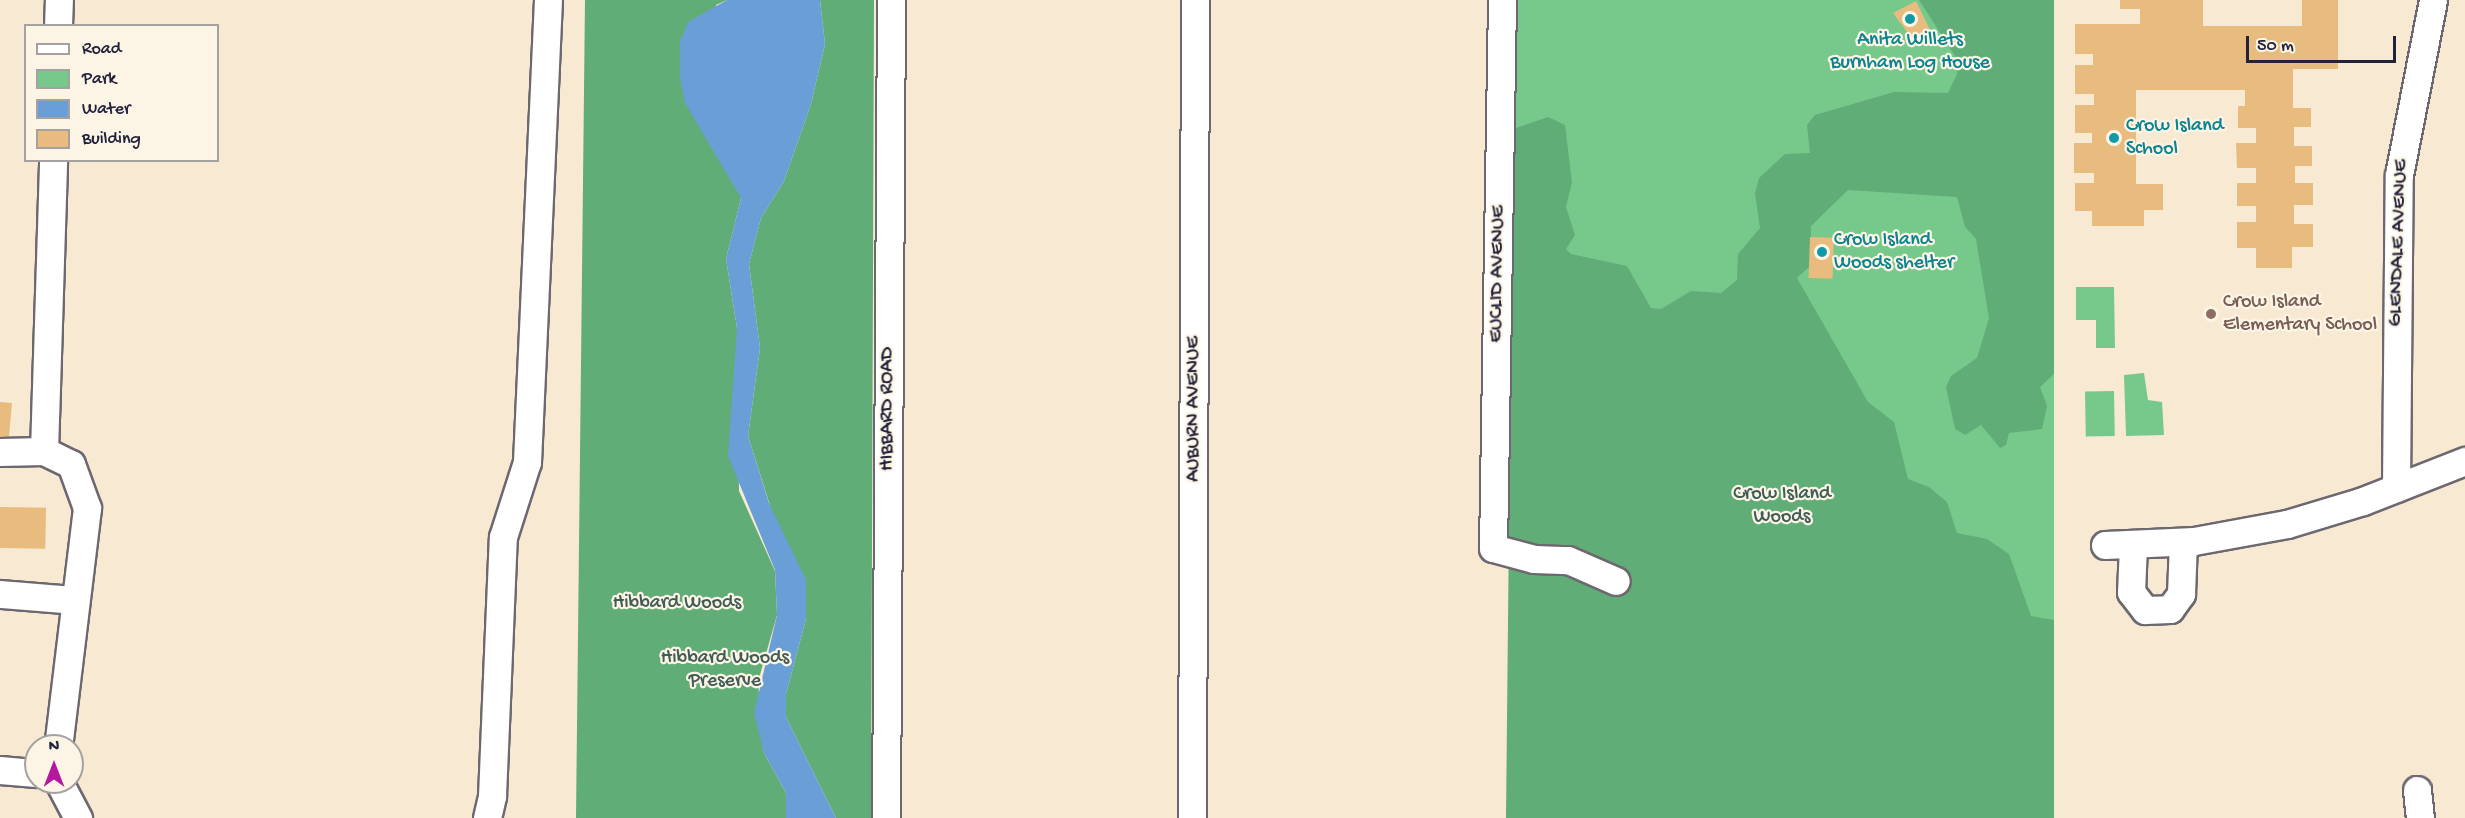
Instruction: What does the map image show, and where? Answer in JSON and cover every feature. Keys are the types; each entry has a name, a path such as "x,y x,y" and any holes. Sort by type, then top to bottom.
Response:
{"street":[{"path":"58,24 59,0"},
{"path":"487,818 492,796 503,537 527,462 548,0"},
{"name":"HIBBARD ROAD","path":"886,818 891,0"},
{"name":"AUBURN AVENUE","path":"1192,818 1196,0"},
{"name":"EUCLID AVENUE","path":"1502,0 1493,548 1534,559 1568,560 1616,581"},
{"name":"GLENDALE AVENUE","path":"2396,488 2399,175 2433,0"},
{"path":"44,451 53,162"},
{"path":"0,452 44,451 71,464 87,508 59,734"},
{"path":"2105,544 2183,542 2316,516 2396,488 2465,460"},
{"path":"2133,545 2131,592 2145,610 2170,609 2181,594 2183,542"},
{"path":"0,594 75,600"},
{"path":"0,770 24,772"},
{"path":"2417,790 2420,818"},
{"path":"65,794 78,818"}],"green space":[{"name":"Hibbard Woods","path":"585,0 727,0 716,5 741,198 726,259 737,328 739,491 775,571 777,615 758,682 764,753 786,793 786,818 576,818"},
{"path":"820,0 874,0 871,818 836,818 786,717 786,694 806,619 748,436 760,348 749,264 761,218 784,181 811,104 825,44"},
{"name":"Crow Island Woods","path":"1515,0 2054,0 2054,818 1515,818"},
{"name":"Crow Island Woods","path":"1919,0 2054,0 2054,374 2040,387 2047,406 2042,429 2009,433 2006,445 2000,448 1981,425 1965,435 1955,429 1946,387 1951,376 1977,358 1989,318 1976,239 1965,227 1957,197 1848,190 1811,226 1810,266 1797,278 1868,402 1894,422 1908,479 1929,487 1947,502 1957,533 1987,539 2009,554 2031,616 2054,620 2054,818 1506,818 1513,129 1548,117 1565,125 1572,182 1566,207 1575,235 1566,249 1571,254 1627,266 1651,308 1661,309 1691,291 1721,293 1737,280 1738,254 1760,228 1755,193 1759,178 1785,154 1810,153 1807,125 1815,115 1894,92 1948,93 1957,74 1955,56"},
{"path":"2076,287 2114,287 2115,348 2096,348 2096,320 2076,320"},
{"path":"2144,373 2148,400 2162,402 2164,435 2126,436 2124,375"},
{"path":"2114,391 2115,436 2086,436 2085,392"}],"water":[{"path":"727,0 820,0 825,44 811,104 784,181 761,218 749,264 760,348 748,436 769,503 806,580 806,619 786,694 786,717 836,818 786,818 786,793 764,753 754,713 777,615 775,570 728,456 737,328 726,259 741,198 685,103 680,78 680,42 688,22"}],"building":[{"name":"Crow Island School","path":"2120,0 2203,0 2203,26 2302,26 2302,0 2338,0 2338,69 2293,69 2293,108 2311,108 2311,127 2294,127 2294,146 2312,146 2312,166 2295,166 2295,183 2313,183 2313,205 2294,205 2294,224 2313,224 2313,247 2292,247 2292,268 2256,268 2256,248 2237,248 2237,222 2256,222 2256,206 2237,206 2237,183 2256,183 2256,168 2237,168 2236,143 2256,143 2256,128 2238,128 2238,106 2245,106 2245,90 2136,90 2136,184 2163,184 2163,210 2144,210 2144,226 2092,226 2092,211 2075,211 2075,183 2094,183 2094,173 2074,173 2074,143 2092,143 2092,133 2075,133 2075,105 2094,105 2094,94 2075,94 2075,65 2093,65 2093,54 2075,54 2075,24 2140,24 2140,9 2120,9"},
{"name":"Anita Willets Burnham Log House","path":"1916,1 1931,32 1914,41 1893,13"},
{"name":"Crow Island Woods shelter","path":"1810,237 1834,238 1833,279 1809,278"},
{"path":"0,402 12,403 9,440 0,439"},
{"path":"0,507 46,508 45,549 0,548"}],"place":[{"name":"Anita Willets Burnham Log House","path":"1910,19"},
{"name":"Crow Island School","path":"2114,138"},
{"name":"Crow Island Woods shelter","path":"1822,252"},
{"name":"Crow Island Elementary School","path":"2211,314"}],"park label":[{"name":"Hibbard Woods Preserve","path":"725,670"}]}
